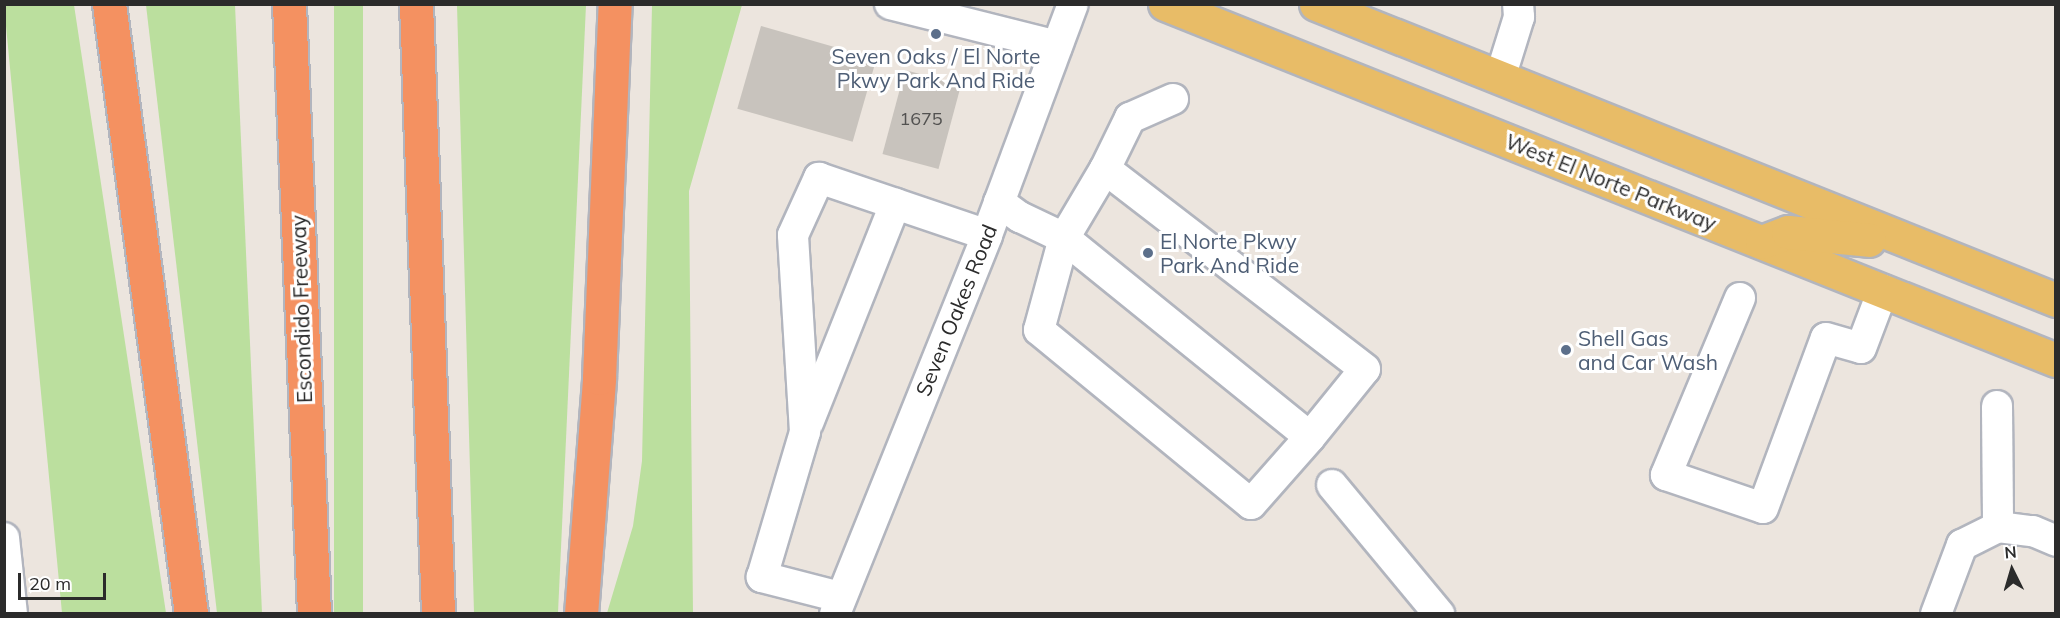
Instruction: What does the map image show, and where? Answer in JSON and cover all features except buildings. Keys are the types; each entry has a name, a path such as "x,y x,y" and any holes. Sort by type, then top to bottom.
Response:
{"highway":[{"path":"109,4 191,614"},
{"name":"Escondido Freeway","path":"289,4 314,614"},
{"path":"416,4 438,614"},
{"path":"581,614 599,378 615,4"}],"main road":[{"name":"West El Norte Parkway","path":"1166,4 2055,360"},
{"path":"1316,4 2055,300"},
{"path":"1762,242 1788,232 1918,247"}],"street":[{"path":"890,4 1057,46"},
{"name":"Seven Oakes Road","path":"837,605 987,235 1073,4"},
{"path":"1500,78 1519,17 1518,4"},
{"path":"1105,169 1365,369 1310,437 1251,504 1039,330 1065,238 1105,169 1130,118 1173,99"},
{"path":"805,432 793,235 819,178 987,235"},
{"path":"999,202 1020,217 1065,238 1310,437"},
{"path":"837,605 762,577 805,432 895,204"},
{"path":"1740,298 1666,475 1763,507 1826,338 1861,348 1882,290"},
{"path":"1997,406 1998,527"},
{"path":"1332,485 1438,614"},
{"path":"1936,614 1962,545 1998,527 2033,531 2055,541"},
{"path":"4,538 12,614"}],"green space":[{"path":"4,5 74,5 166,613 62,613"},
{"path":"146,5 235,5 262,613 217,613"},
{"path":"334,5 363,5 363,613 334,613"},
{"path":"457,5 586,5 558,613 474,613"},
{"path":"652,5 742,5 689,191 693,613 607,613 633,526 642,461"}],"place":[{"name":"Seven Oaks / El Norte Pkwy Park And Ride","path":"936,34"},
{"name":"El Norte Pkwy Park And Ride","path":"1148,253"},
{"name":"Shell Gas and Car Wash","path":"1566,350"}]}
